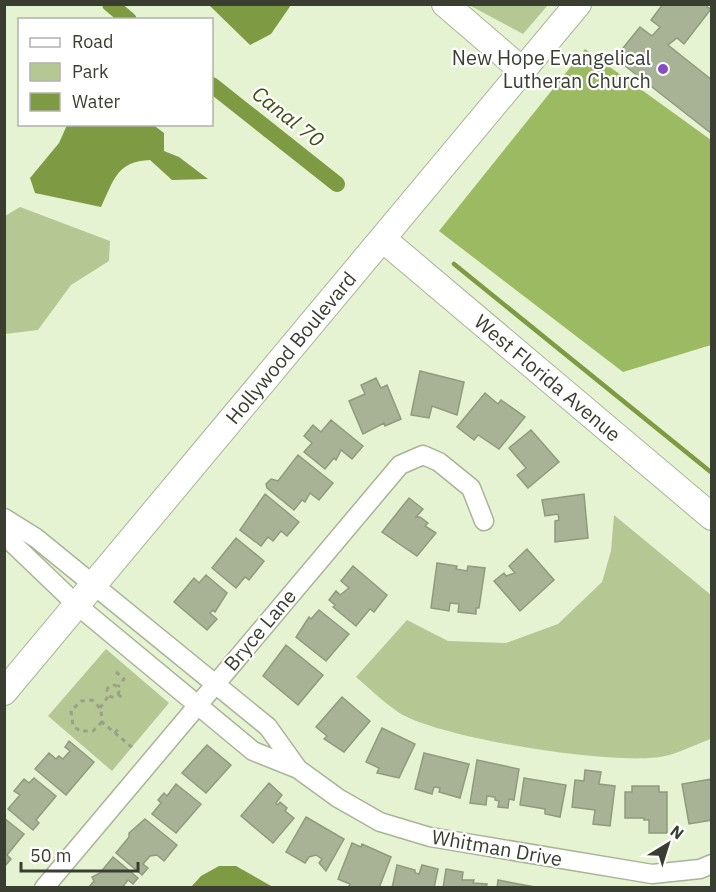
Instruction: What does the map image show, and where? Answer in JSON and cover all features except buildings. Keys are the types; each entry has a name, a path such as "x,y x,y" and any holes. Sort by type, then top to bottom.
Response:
{"street":[{"path":"445,4 523,71"},
{"name":"Hollywood Boulevard","path":"4,692 96,586 578,4"},
{"name":"West Florida Avenue","path":"384,240 711,517"},
{"name":"Bryce Lane","path":"44,888 399,465 423,455 439,462 471,488 484,521"},
{"name":"Whitman Drive","path":"4,518 22,527 268,727 298,769"},
{"name":"Whitman Drive","path":"4,535 78,606 253,751 298,769 338,798 380,822 430,837 652,874 700,869 711,864"}],"path":[{"path":"100,708 109,695 108,688 117,687 124,679 116,672"},
{"path":"117,687 118,694 123,699"},
{"path":"109,695 115,697 118,694"},
{"path":"102,722 93,731 80,731 71,719 71,711 81,701 92,700 100,708 102,722 134,749"},
{"path":"115,733 120,726"}],"green space":[{"path":"469,5 548,5 523,34"},
{"path":"20,207 110,241 109,261 71,285 38,330 5,334 5,216"},
{"path":"614,515 711,595 712,738 670,755 642,758 571,754 529,748 487,740 419,722 392,708 356,677 407,620 448,641 506,643 558,624 602,582 611,551"},
{"path":"106,649 169,703 112,771 48,716"}],"shaded area":[{"path":"585,49 711,140 711,345 623,372 439,231"}],"water":[{"path":"209,5 291,5 271,34 250,45"},
{"path":"67,126 155,126 164,133 164,151 179,157 208,179 172,180 150,160 139,161 123,168 101,207 35,193 30,178 59,143"},
{"path":"219,866 236,866 273,887 191,887 201,876"}],"waterway":[{"name":"Canal 70","path":"110,4 127,18"},
{"name":"Canal 70","path":"213,86 337,184"},
{"path":"454,264 712,473"}],"place":[{"name":"New Hope Evangelical Lutheran Church","path":"663,69"}]}
